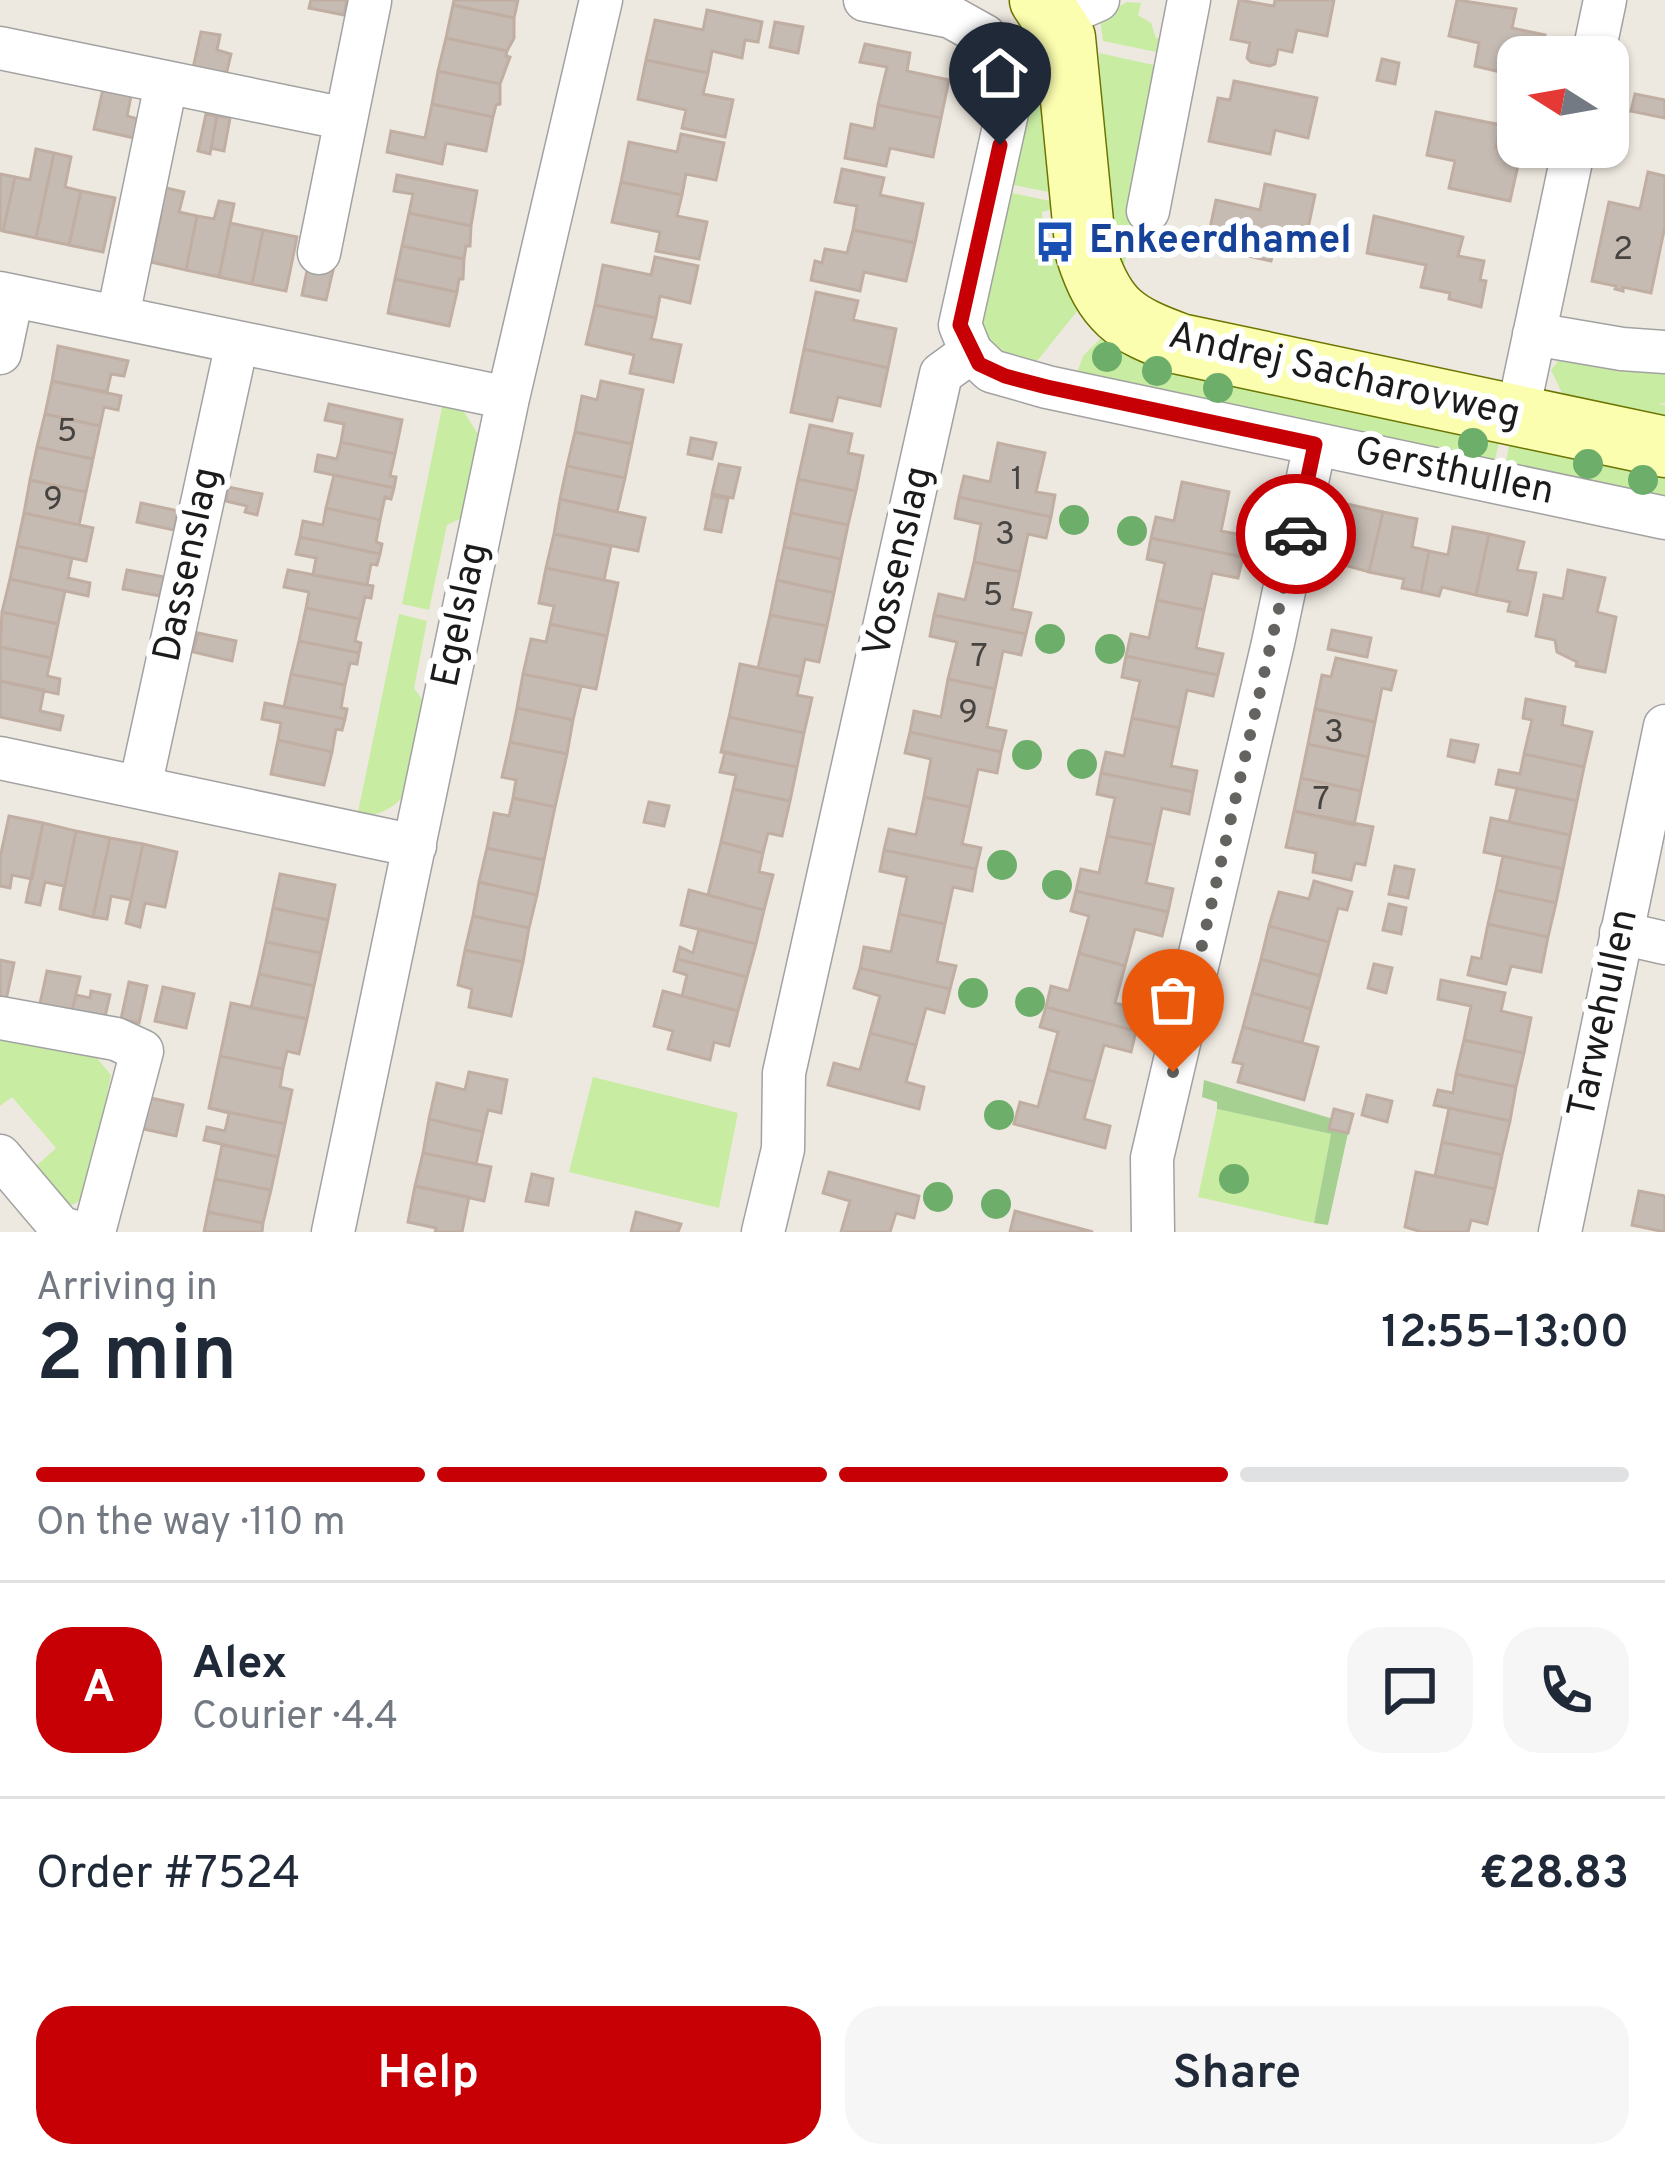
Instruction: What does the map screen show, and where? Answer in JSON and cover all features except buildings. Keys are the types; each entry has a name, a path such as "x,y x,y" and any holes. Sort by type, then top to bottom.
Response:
{"street":[{"name":"Egelslag","path":"333,1232 508,398 601,0"},
{"path":"865,0 951,16 986,36 1000,56 1009,104 960,325 971,352"},
{"path":"1148,212 1189,0"},
{"path":"1598,36 1606,0"},
{"path":"319,254 370,1"},
{"name":"Andrej Sacharovweg","path":"1064,6 1082,236 1095,282 1132,326 1180,344 1665,447"},
{"path":"0,49 346,119"},
{"path":"118,316 166,84"},
{"path":"1517,416 1570,168"},
{"path":"0,353 6,294 508,398"},
{"path":"1534,334 1665,352"},
{"name":"Dassenslag","path":"140,788 237,343"},
{"name":"Gersthullen","path":"971,352 979,364 1005,376 1665,518"},
{"name":"Vossenslag","path":"763,1232 783,1149 784,1073 941,374 971,352"},
{"path":"1153,1232 1153,1158 1315,444"},
{"name":"Tarwehullen","path":"1560,1232 1665,726"},
{"path":"0,758 415,846"},
{"path":"1621,933 1665,943"},
{"path":"0,1018 116,1039 142,1052 94,1232"},
{"path":"0,1156 61,1228 76,1232"}],"green space":[{"path":"1127,2 1141,3 1138,15 1151,23 1156,38 1168,36 1166,54 1103,41 1100,17"},
{"path":"1040,41 1054,164 1047,165 1049,192 1004,183 1018,53"},
{"path":"1099,53 1163,67 1139,210 1123,268 1114,266"},
{"path":"1003,191 1050,201 1050,210 1042,212 1044,238 1062,240 1078,310 1033,366 993,349 979,325"},
{"path":"1106,333 1501,434 1494,464 1076,376 1083,356"},
{"path":"1560,359 1665,366 1665,403 1658,404 1665,405 1665,424 1579,405 1562,393 1551,370"},
{"path":"443,403 464,412 479,436 466,516 447,525 429,610 402,604"},
{"path":"1511,436 1665,474 1665,499 1505,466"},
{"path":"399,614 427,621 414,688 427,707 417,763 412,780 393,806 357,817"},
{"path":"0,1038 97,1058 111,1075 88,1190 70,1206 34,1168 56,1148 12,1097 0,1106"},
{"path":"593,1077 738,1113 719,1208 569,1172"},
{"path":"1204,1080 1350,1124 1328,1225 1314,1223 1331,1134 1217,1109 1217,1102 1202,1097"},
{"path":"1217,1109 1331,1134 1314,1223 1198,1197"}],"way so far":[{"path":"1173,1072 1296,534"}],"place":[{"name":"Enkeerdhamel","path":"1055,242"}],"route":[{"path":"1000,145 960,325 979,364 1047,387 1315,444 1296,534"}]}
